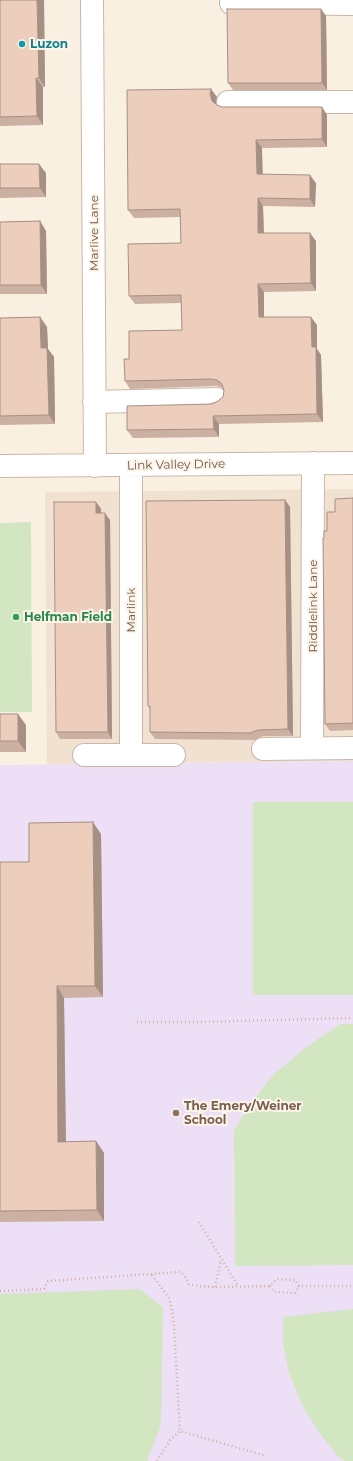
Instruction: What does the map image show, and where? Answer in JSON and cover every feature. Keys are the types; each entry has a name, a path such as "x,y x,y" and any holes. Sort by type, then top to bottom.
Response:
{"street":[{"name":"Marlive Lane","path":"92,0 95,466"},
{"path":"231,3 353,4"},
{"path":"228,102 353,102"},
{"path":"94,402 217,400"},
{"name":"Riddlelink Lane","path":"312,748 313,463"},
{"name":"Link Valley Drive","path":"0,466 353,463"},
{"name":"Marlink","path":"131,465 131,755"},
{"path":"263,749 353,748"},
{"path":"84,755 174,755"}],"path":[{"path":"137,1022 353,1018"},
{"path":"199,1222 238,1286"},
{"path":"215,1287 222,1259"},
{"path":"0,1291 44,1289 48,1281 180,1272 184,1275 189,1284 198,1286 270,1286 277,1279 296,1280 299,1286"},
{"path":"151,1274 169,1298 172,1309 180,1431"},
{"path":"270,1286 274,1292 295,1292 299,1286"},
{"path":"299,1286 353,1286"},
{"path":"180,1431 266,1456"},
{"path":"157,1461 170,1440 180,1431"}],"shaded area":[{"path":"353,489 353,761 47,764 45,492"},
{"name":"The Emery/Weiner School","path":"353,761 353,1461 0,1461 0,765"}],"green space":[{"name":"Helfman Field","path":"31,522 32,712 0,712 0,523"},
{"path":"253,802 353,802 353,995 253,995"},
{"path":"340,1024 353,1024 353,1265 235,1266 234,1130 249,1106 273,1075 308,1046"},
{"path":"140,1289 163,1307 161,1425 147,1461 0,1461 0,1294"},
{"path":"353,1309 353,1461 345,1461 338,1456 318,1431 302,1405 289,1373 283,1344 283,1317"}],"building":[{"name":"Luzon","path":"0,0 37,0 39,78 36,78 37,116 0,117"},
{"path":"227,9 321,9 322,83 228,83"},
{"path":"211,89 210,94 212,101 222,107 322,107 322,139 256,140 257,174 310,175 310,199 258,198 258,233 310,233 311,283 258,284 259,317 311,317 312,347 316,347 317,414 213,416 214,429 127,430 127,406 212,404 223,397 224,391 222,384 217,380 211,379 125,381 124,359 129,359 129,331 182,330 181,295 129,296 128,244 181,243 180,209 128,210 127,90"},
{"path":"0,164 39,164 40,188 0,188"},
{"path":"40,221 41,285 0,285 0,222"},
{"path":"40,317 41,348 47,348 49,415 0,416 0,318"},
{"path":"353,498 353,723 325,724 323,538 324,531 327,531 327,512 335,512 335,499"},
{"path":"285,500 288,729 258,730 250,733 150,732 150,706 148,706 146,501"},
{"path":"54,502 96,502 96,513 105,513 108,732 56,732"},
{"path":"0,714 18,714 18,741 0,741"},
{"path":"93,822 95,986 57,986 58,1142 96,1141 97,1210 0,1211 0,862 29,862 29,823"}],"place":[{"name":"Luzon","path":"22,44"},
{"name":"Helfman Field","path":"16,617"},
{"name":"The Emery/Weiner School","path":"176,1113"}]}
